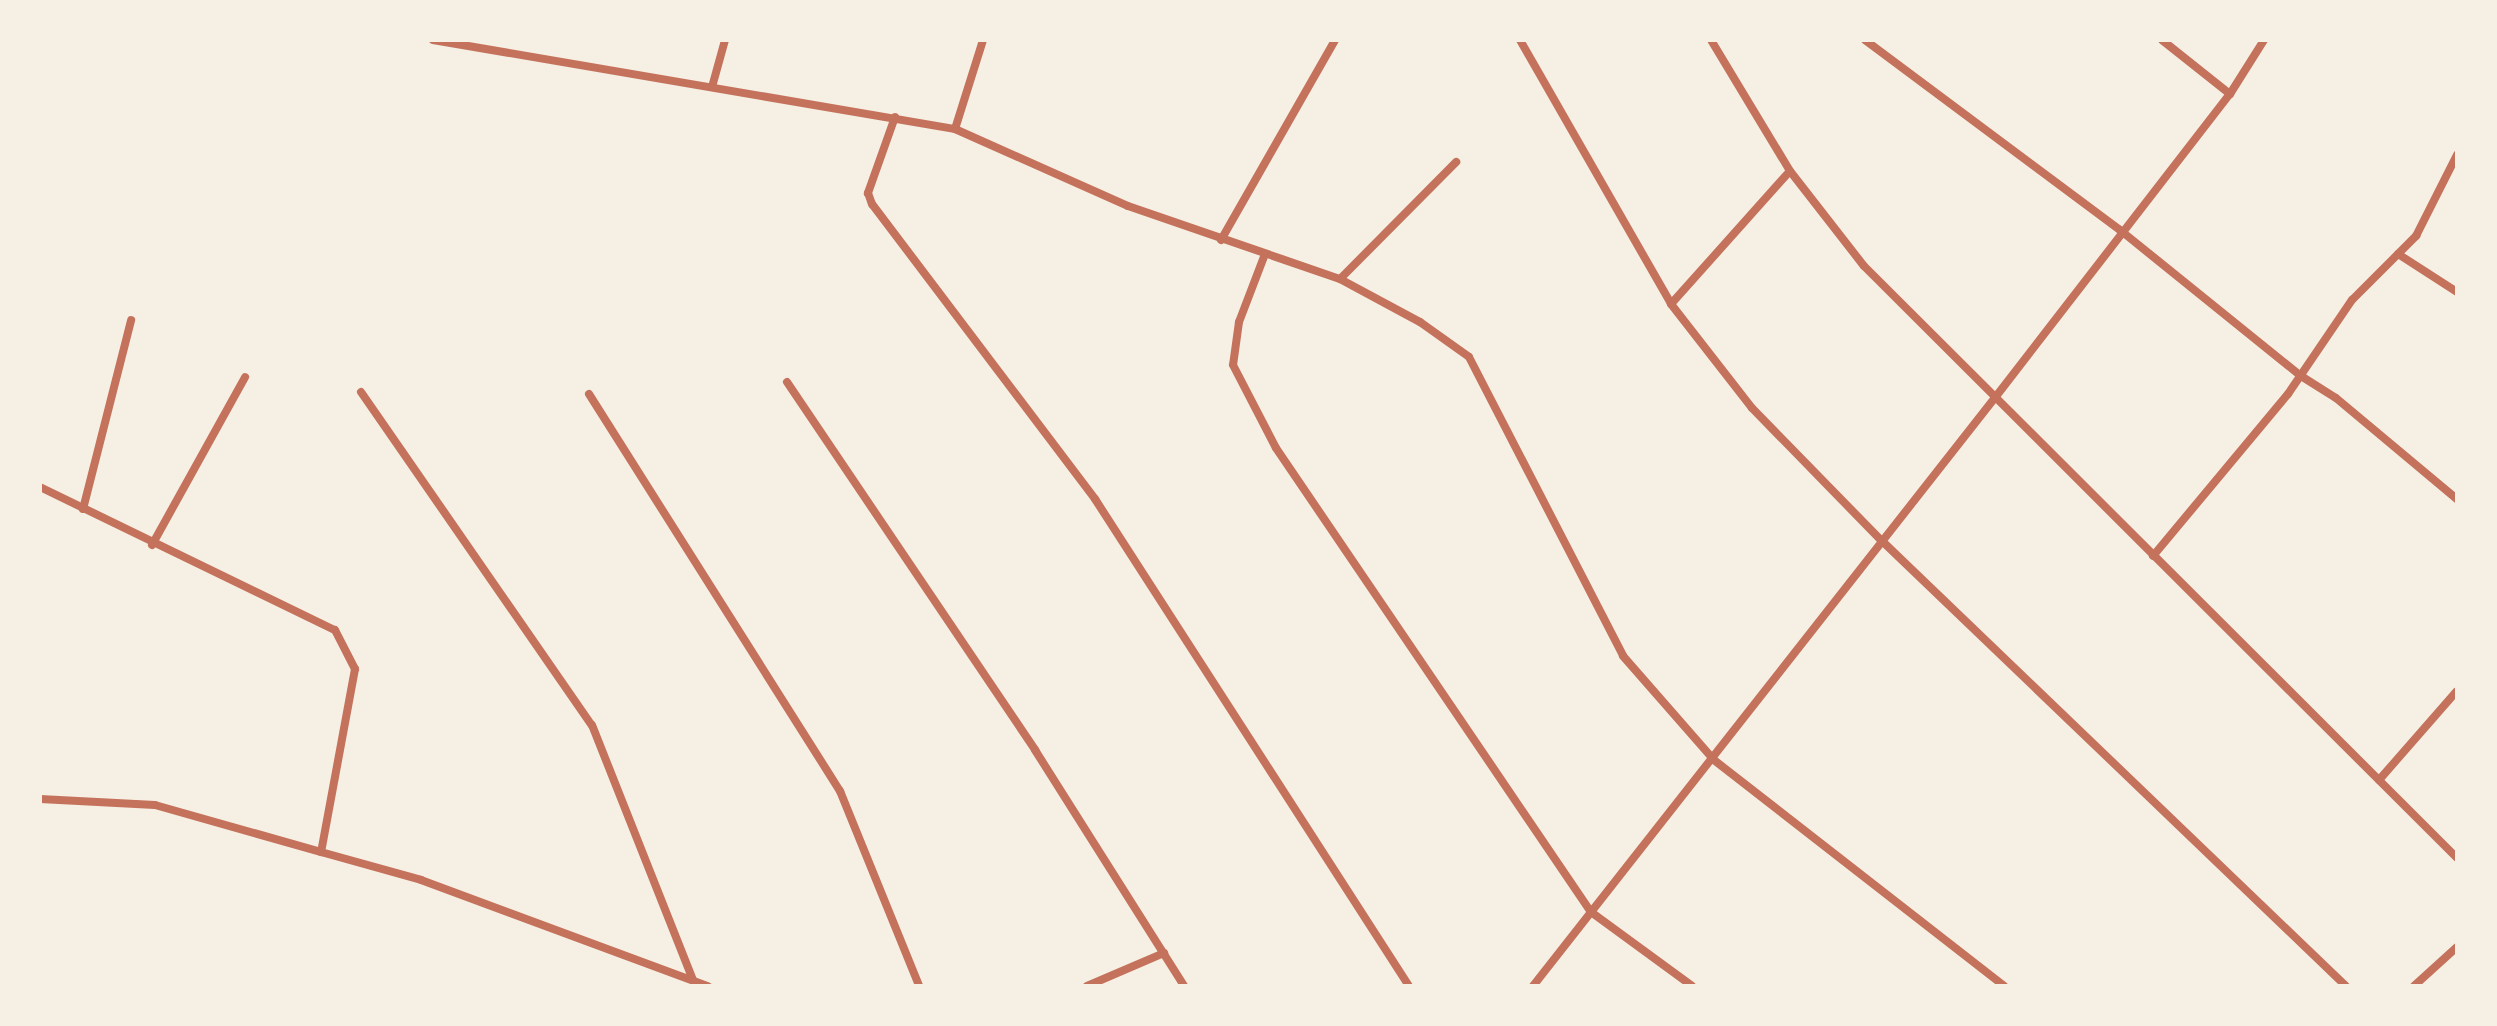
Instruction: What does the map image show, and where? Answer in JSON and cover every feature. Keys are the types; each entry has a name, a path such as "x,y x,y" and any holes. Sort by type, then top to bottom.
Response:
{"street":[{"path":"433,40 955,129 1128,206 1340,279 1434,330 1469,357 1623,656 1714,760 2004,986"},
{"path":"712,87 725,40"},
{"path":"955,129 983,40"},
{"path":"1221,240 1335,40"},
{"path":"1520,40 1671,304 1752,408 1881,540 2346,986"},
{"path":"1711,40 1790,171 1864,266 2457,858"},
{"path":"1865,40 2120,230 2301,376 2336,398 2457,499"},
{"path":"2162,40 2230,94"},
{"path":"1533,986 1714,760 1881,540 1994,399 2120,230 2230,94 2264,40"},
{"path":"895,117 868,193 872,204 1095,499 1409,986"},
{"path":"2153,556 2301,376 2352,300 2416,236 2457,155"},
{"path":"1340,279 1456,162"},
{"path":"1671,304 1790,171"},
{"path":"1265,254 1239,322 1233,365 1276,448 1591,912 1692,986"},
{"path":"2398,254 2457,292"},
{"path":"83,509 131,320"},
{"path":"152,545 245,377"},
{"path":"787,382 1035,750 1184,986"},
{"path":"361,392 592,725 694,982"},
{"path":"589,394 840,791 919,986"},
{"path":"40,487 152,545 335,630 355,669 321,852"},
{"path":"2379,780 2457,691"},
{"path":"40,799 155,805 421,880 708,986"},
{"path":"2414,986 2457,947"},
{"path":"1087,986 1164,953"}]}
